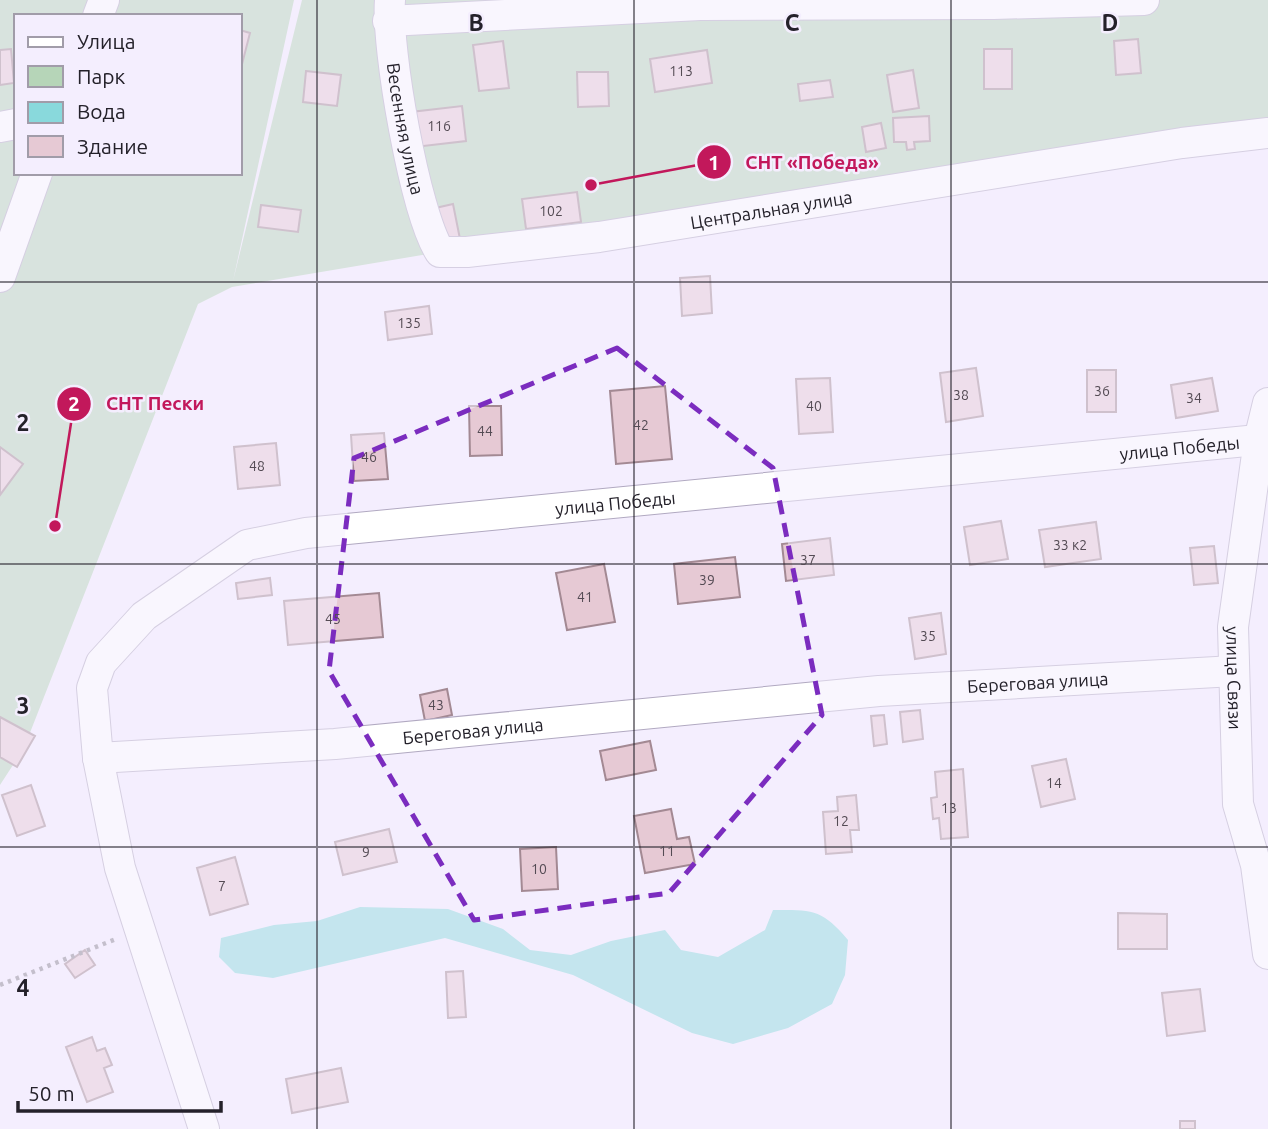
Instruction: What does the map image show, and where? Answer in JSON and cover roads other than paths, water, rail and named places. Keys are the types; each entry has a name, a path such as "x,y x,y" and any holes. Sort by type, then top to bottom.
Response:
{"street":[{"path":"389,10 1144,0"},
{"name":"Весенняя улица","path":"389,10 408,142 431,237 440,252"},
{"name":"Центральная улица","path":"440,252 467,252 599,237 1182,143 1268,133"},
{"path":"0,277 36,175"},
{"name":"улица Связи","path":"1268,403 1233,627 1238,804 1262,864 1268,954"},
{"name":"улица Победы","path":"98,758 92,688 101,663 144,616 247,545 306,533 1264,439"},
{"name":"Береговая улица","path":"98,758 335,744 879,691 1234,671"},
{"path":"98,758 120,868 138,931 204,1129"}],"water":[{"path":"360,907 448,909 503,929 530,950 571,955 611,941 665,930 681,950 718,957 765,930 773,910 807,911 831,922 848,940 845,975 832,1004 788,1028 733,1044 692,1033 573,975 445,938 273,978 235,973 219,957 221,938 274,925 317,921"}],"place":[{"name":"СНТ «Победа»","path":"591,185"},
{"name":"СНТ Пески","path":"55,526"}]}
